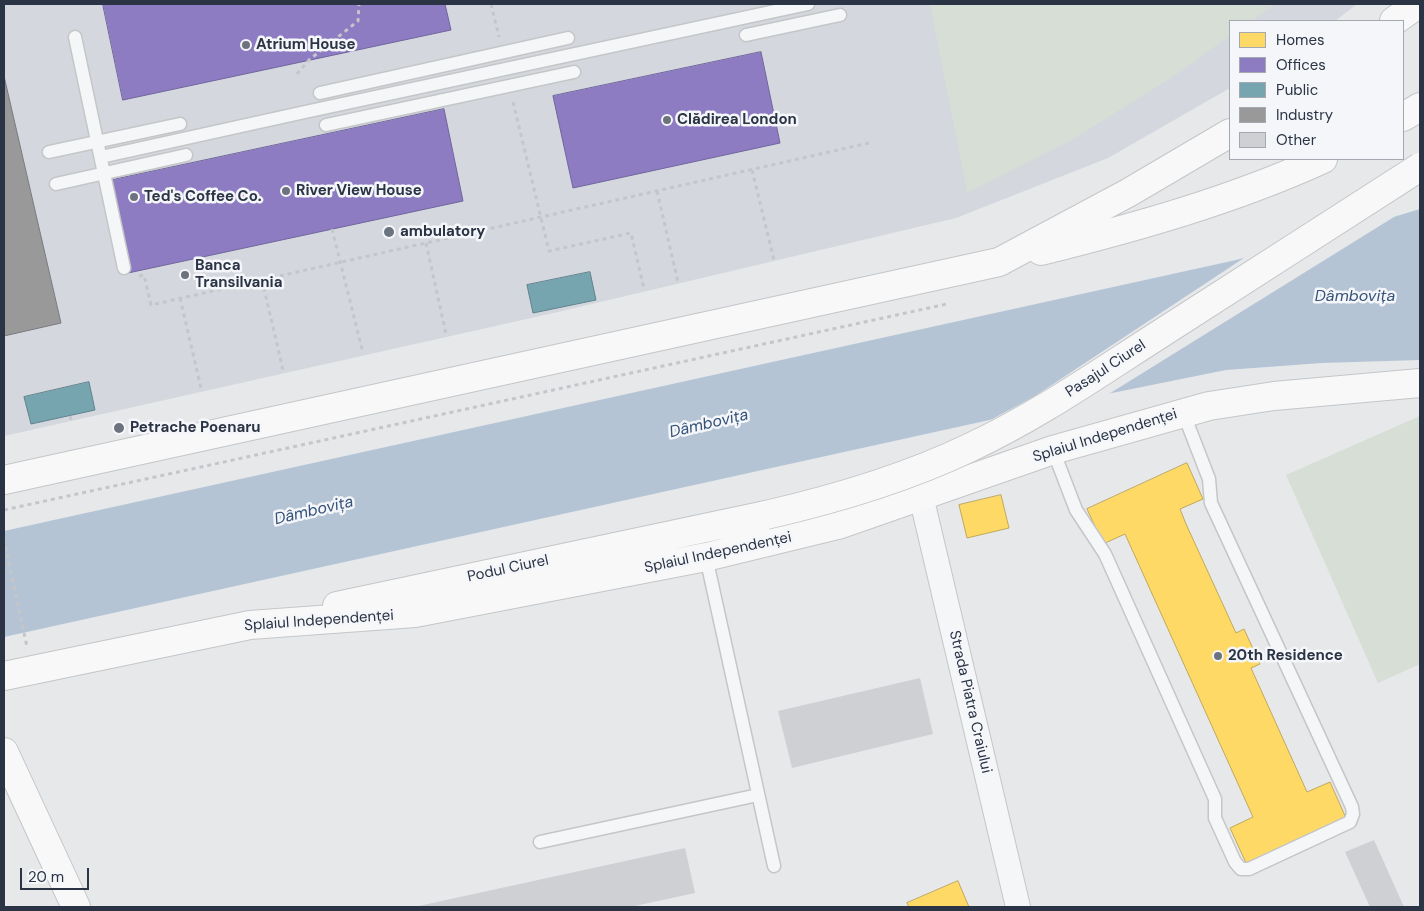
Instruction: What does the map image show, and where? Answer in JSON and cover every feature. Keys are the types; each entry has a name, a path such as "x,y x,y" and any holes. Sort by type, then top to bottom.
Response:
{"main road":[{"path":"1395,20 1418,4"},
{"path":"1404,116 1420,108"},
{"path":"999,262 1128,193 1229,134"},
{"path":"4,480 999,262 1132,227 1191,209 1262,185 1321,160"},
{"name":"Pasajul Ciurel","path":"766,515 818,503 894,479 970,448 1004,430 1074,390 1420,167"},
{"name":"Splaiul Independenței","path":"4,676 250,625 416,613 706,558 838,525 1053,450 1183,412 1248,399 1420,383"},
{"name":"Podul Ciurel","path":"250,625 766,515"},
{"path":"4,752 76,907"}],"street":[{"name":"Strada Piatra Craiului","path":"921,496 1018,907"}],"lane":[{"path":"101,157 808,4"},
{"path":"746,35 840,14"},
{"path":"75,37 124,268"},
{"path":"320,93 502,51 568,38"},
{"path":"326,125 574,72"},
{"path":"49,152 180,124"},
{"path":"56,184 186,155"},
{"path":"1053,450 1076,510 1105,554 1215,799 1215,818 1235,862 1241,868 1249,869 1350,822 1353,814 1352,807 1211,503 1209,479 1183,412"},
{"path":"706,558 774,866"},
{"path":"540,842 758,795"}],"path":[{"path":"297,74 309,60 358,21 359,4"},
{"path":"509,86 548,251 631,233 644,289"},
{"path":"124,268 126,278 144,275 151,305 869,143"},
{"path":"752,170 774,260"},
{"path":"657,191 678,282"},
{"path":"332,229 363,353"},
{"path":"426,243 446,334"},
{"path":"262,280 283,370"},
{"path":"180,298 200,388"},
{"path":"4,510 947,304"},
{"path":"4,539 32,670"}],"shaded area":[{"path":"4,4 1357,4 1336,20 1229,20 1229,89 1108,158 956,218 558,312 4,436"},
{"path":"930,4 1275,4 1253,20 1229,20 1229,37 1171,78 1072,140 967,193"},
{"path":"1420,416 1420,664 1378,683 1286,475"}],"water":[{"name":"Dâmbovița","path":"1420,209 1420,360 1322,363 1226,370 1112,393 4,637 4,531 1236,260 1337,234"}],"pier":[{"path":"1402,212 1104,397 983,424 1035,396 1250,254 1337,232"}],"building: Homes":[{"name":"20th Residence","path":"1187,463 1203,499 1180,509 1186,524 1236,633 1244,629 1260,664 1251,668 1307,792 1330,782 1346,818 1246,863 1230,828 1253,817 1125,534 1103,544 1087,509"},
{"path":"1001,495 1009,528 967,538 959,505"},
{"path":"958,881 969,907 909,907 907,903"}],"building: Offices":[{"name":"Atrium House","path":"103,4 445,4 451,30 123,100"},
{"name":"Clădirea London","path":"761,52 780,143 573,188 553,96"},
{"name":"River View House","path":"444,109 463,201 128,273 108,181"}],"building: Public":[{"path":"590,272 596,300 533,313 527,285"},
{"path":"89,382 95,410 31,424 24,397"}],"building: Industry":[{"path":"4,76 61,323 4,336"}],"building: Other":[{"path":"920,678 933,734 792,768 778,711"},
{"path":"1374,840 1404,907 1370,907 1345,852"},
{"path":"685,848 695,893 630,907 414,907"}],"place":[{"name":"Atrium House","path":"246,45"},
{"name":"Clădirea London","path":"667,120"},
{"name":"River View House","path":"286,191"},
{"name":"Ted's Coffee Co.","path":"134,197"},
{"name":"ambulatory","path":"389,232"},
{"name":"Banca Transilvania","path":"185,275"},
{"name":"Petrache Poenaru","path":"119,428"},
{"name":"20th Residence","path":"1218,656"}]}
